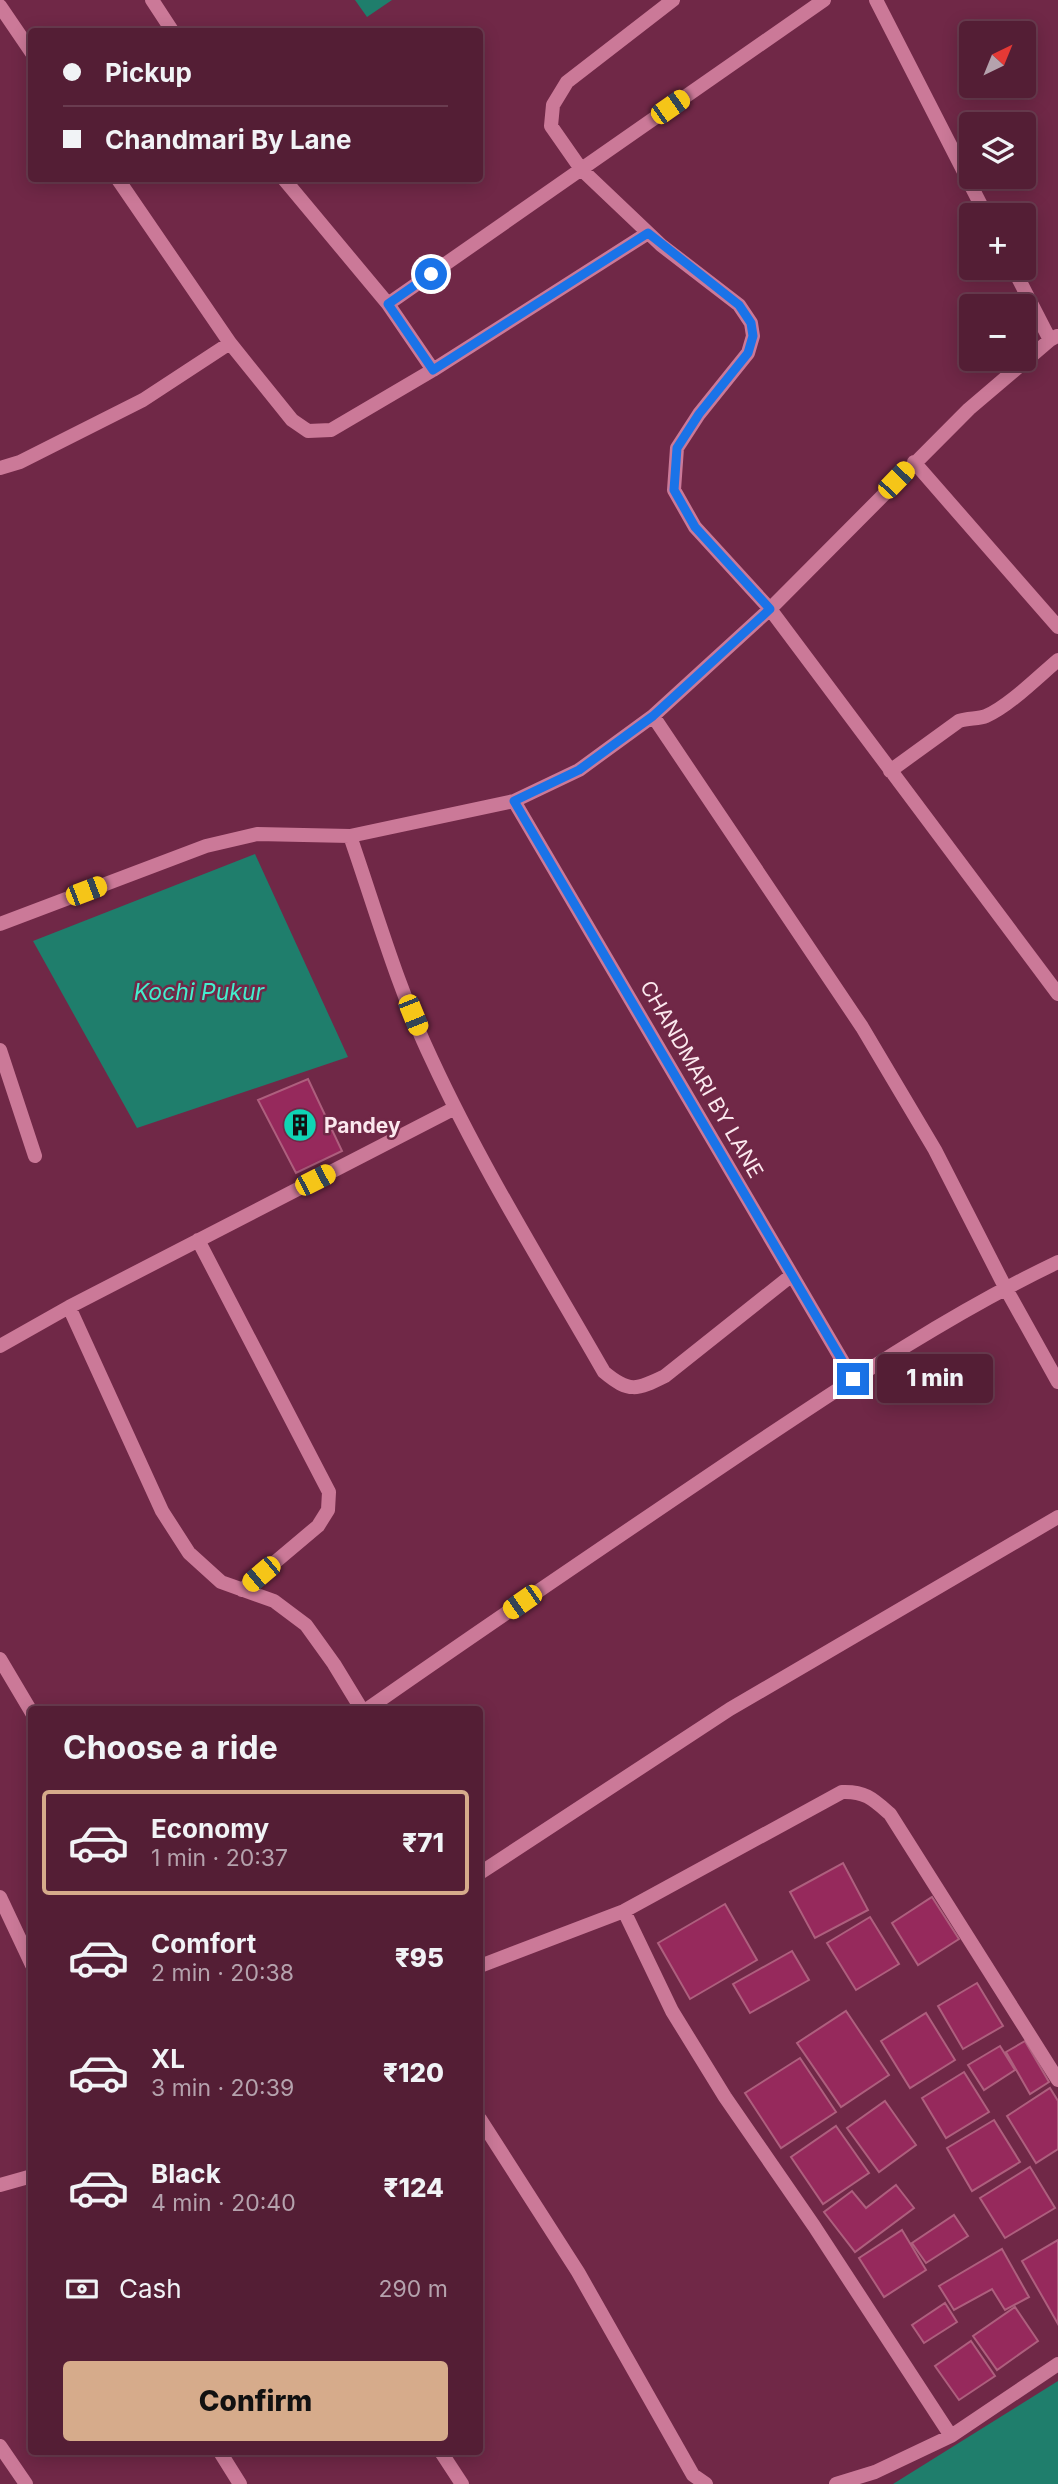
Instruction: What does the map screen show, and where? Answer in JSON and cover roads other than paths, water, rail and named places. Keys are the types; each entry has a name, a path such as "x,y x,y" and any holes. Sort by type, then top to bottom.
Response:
{"street":[{"path":"152,0 170,28"},
{"path":"673,0 567,82 553,105 551,125 582,169 648,233 739,305 751,323 753,336 748,353 699,414 677,448 674,490 695,527 770,609 1058,994"},
{"path":"388,304 824,0"},
{"path":"876,0 980,203"},
{"path":"0,6 28,47"},
{"path":"120,182 230,344 292,420 308,431 331,430 433,370 648,233"},
{"path":"286,182 388,304 433,370"},
{"path":"0,924 206,846 257,834 350,836 514,801 579,770 653,716 770,609 969,409 1054,337 1020,280"},
{"path":"0,468 20,462 143,400 230,344"},
{"path":"914,462 1058,627"},
{"path":"890,771 959,721 972,717 984,718 996,711 1058,660"},
{"path":"653,716 862,1027 934,1150 1058,1382"},
{"name":"CHANDMARI BY LANE","path":"514,801 853,1379"},
{"path":"350,836 396,970 431,1059 503,1198 604,1372 620,1386 642,1387 665,1376 792,1275"},
{"path":"0,1050 36,1156"},
{"path":"0,1346 69,1307 456,1108"},
{"path":"198,1240 329,1492 328,1510 318,1526 242,1590"},
{"path":"370,1706 853,1379 1005,1287 1058,1262"},
{"path":"69,1307 162,1511 189,1553 221,1582 274,1601 306,1625 361,1706"},
{"path":"483,1871 730,1709 1058,1517"},
{"path":"0,1659 28,1706"},
{"path":"483,1962 624,1911 842,1793 858,1791 875,1800 890,1814 1058,2080"},
{"path":"0,1896 28,1956"},
{"path":"624,1911 672,2011 725,2097 814,2226 951,2435"},
{"path":"483,2124 578,2272 693,2475 706,2484"},
{"path":"0,2185 28,2177"},
{"path":"836,2484 875,2472 951,2435 1058,2364"},
{"path":"0,2446 26,2484"},
{"path":"222,2455 240,2484"},
{"path":"444,2455 462,2484"}],"water":[{"path":"355,0 392,0 367,17"},
{"name":"Kochi Pukur","path":"255,854 348,1057 137,1128 33,941"},
{"path":"1058,2381 1058,2484 893,2484"}],"place":[{"name":"Pandey","path":"300,1125"}]}
